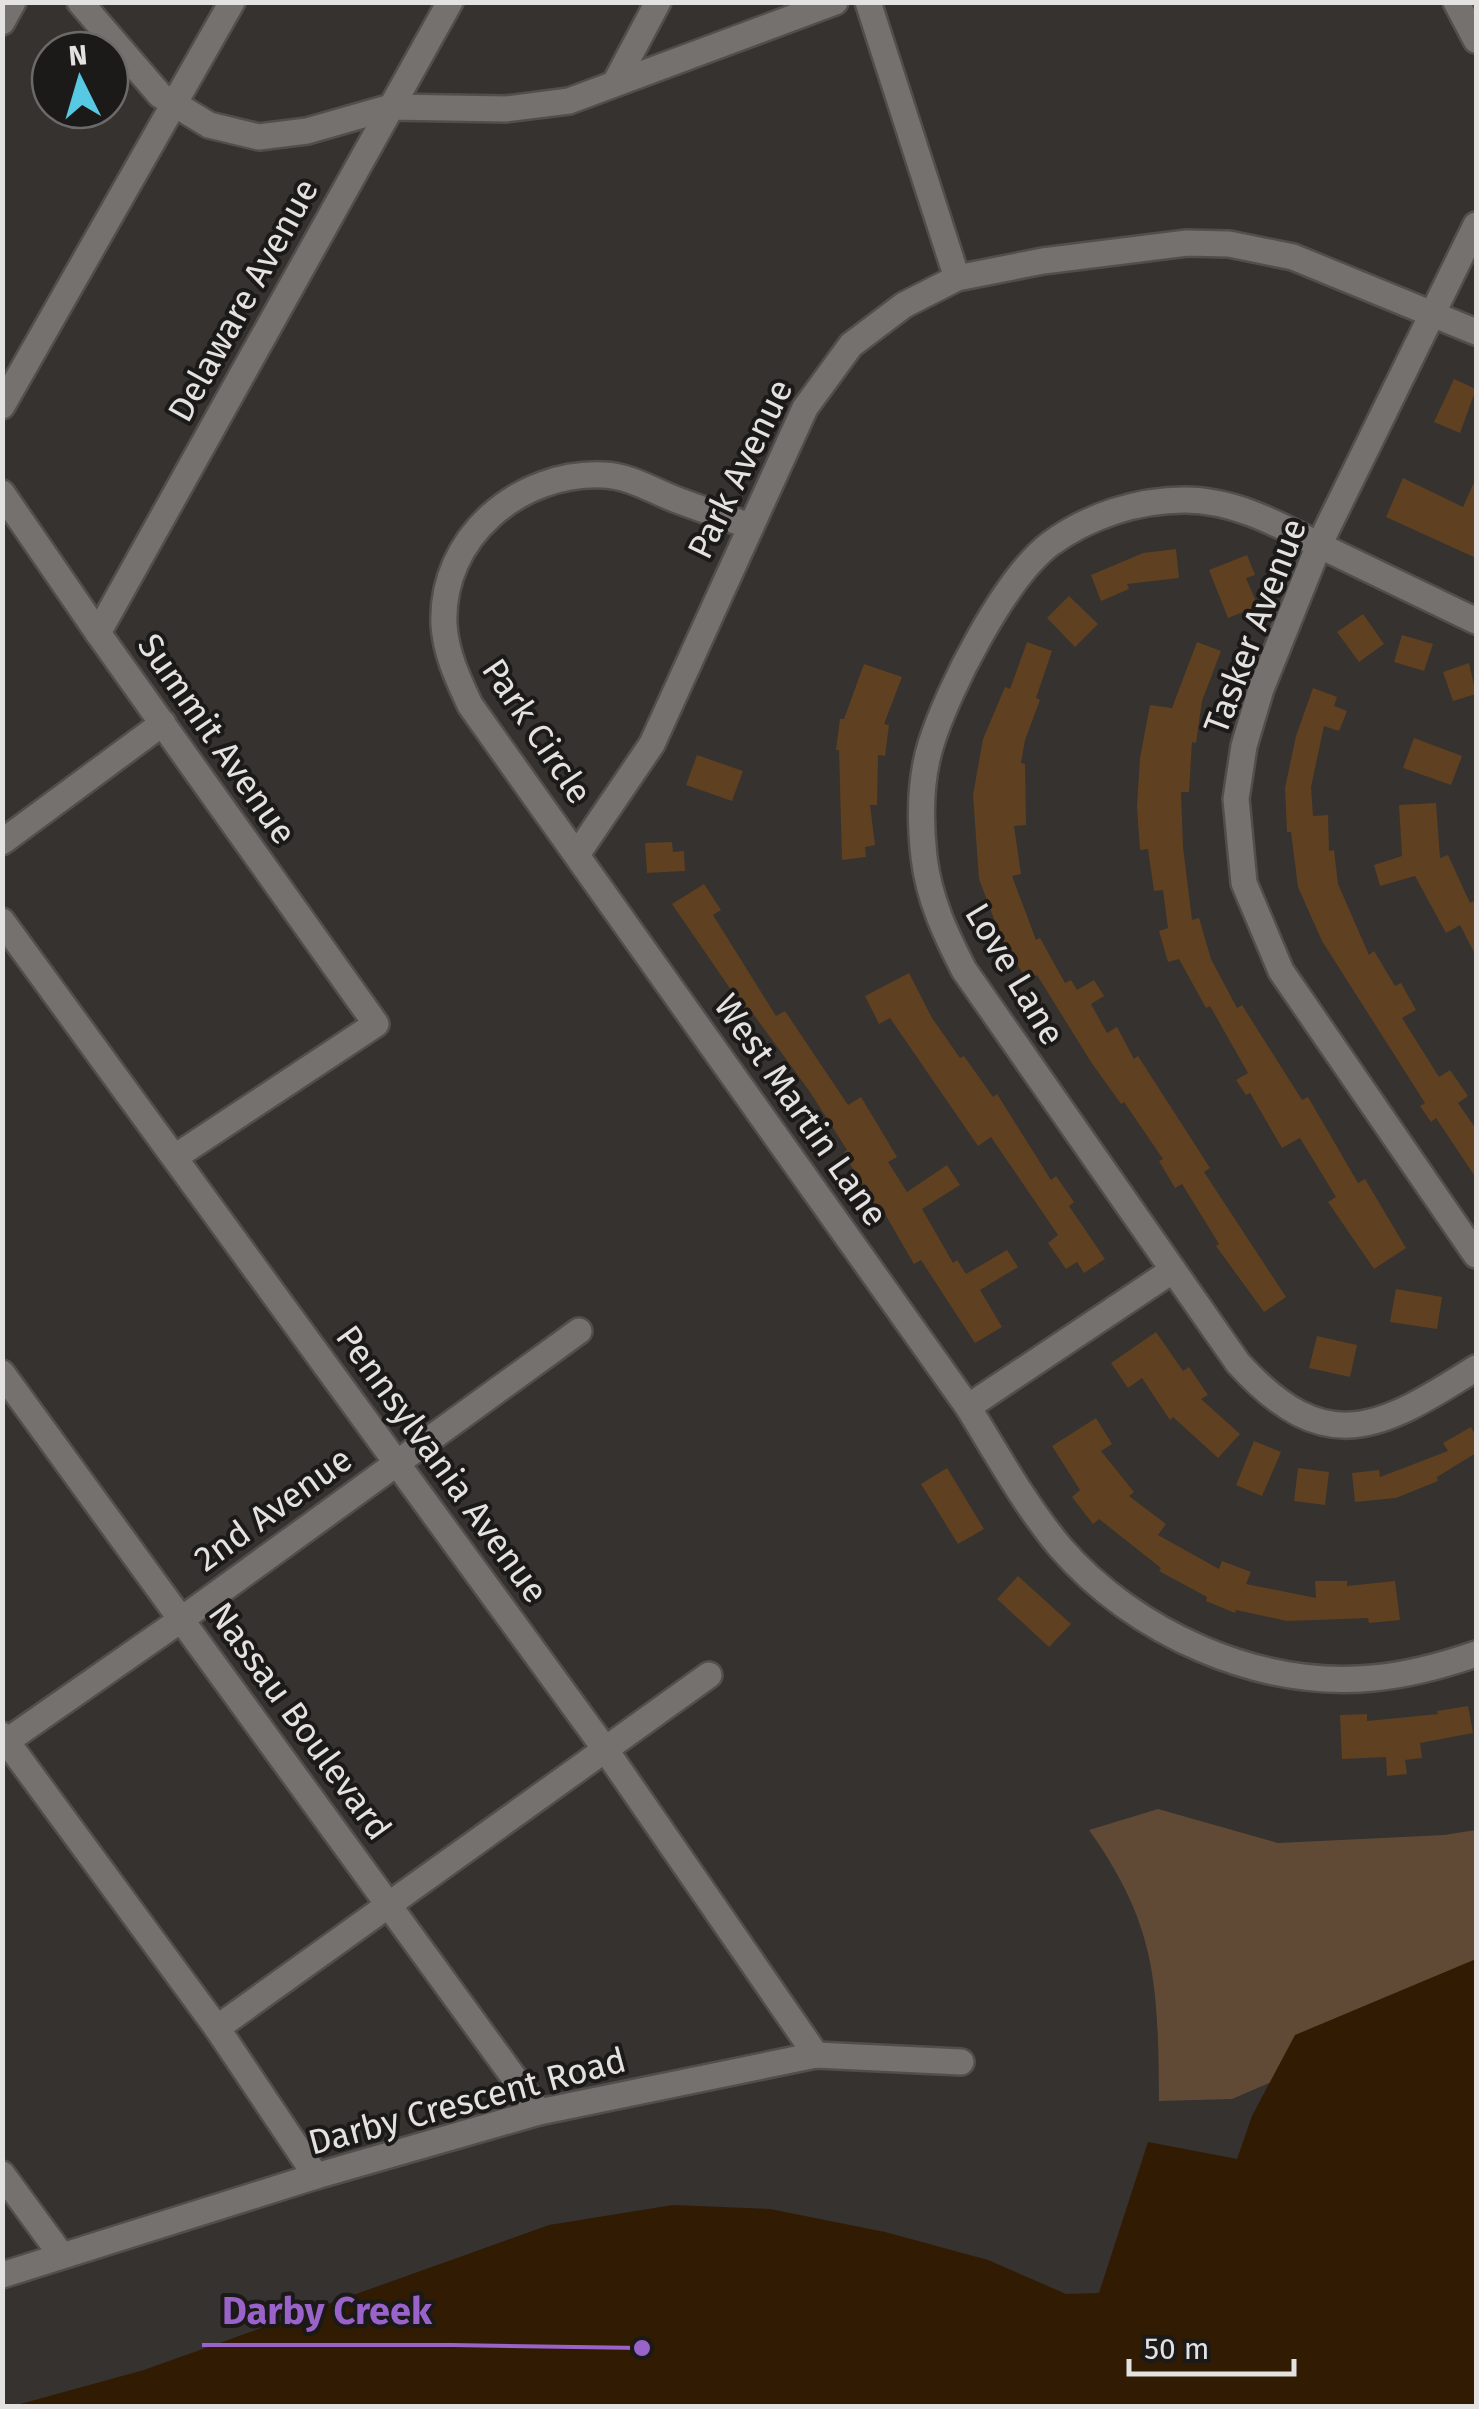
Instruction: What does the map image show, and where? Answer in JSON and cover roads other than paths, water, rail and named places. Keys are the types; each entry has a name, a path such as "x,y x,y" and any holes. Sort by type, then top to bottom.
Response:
{"street":[{"path":"2,22 13,2"},
{"path":"80,2 160,95 209,125 259,138 308,131 390,107 506,108 568,101 834,2"},
{"path":"2,406 232,2"},
{"name":"Delaware Avenue","path":"98,632 450,2"},
{"path":"615,84 658,2"},
{"path":"868,2 957,278"},
{"path":"1456,2 1476,40"},
{"name":"Tasker Avenue","path":"1476,225 1319,545 1261,689 1244,746 1236,800 1244,883 1281,972 1476,1255"},
{"name":"Park Avenue","path":"578,853 652,744 805,408 850,345 904,305 957,278 1043,261 1187,243 1229,244 1293,257 1476,332"},
{"name":"Park Circle","path":"578,853 470,705 458,678 450,658 444,620 447,586 458,556 481,526 518,494 558,478 581,475 608,475 635,482 749,526"},
{"name":"Summit Avenue","path":"2,492 376,1024 175,1157"},
{"name":"Love Lane","path":"1476,621 1256,514 1214,502 1186,500 1157,501 1105,514 1067,533 1030,561 1004,595 931,743 922,804 924,856 937,916 964,970 1254,1380 1282,1406 1314,1420 1354,1424 1396,1416 1476,1368"},
{"path":"2,842 163,723"},
{"name":"West Martin Lane","path":"578,853 968,1407 1060,1546 1100,1587 1141,1618 1188,1642 1266,1670 1333,1679 1373,1678 1476,1654"},
{"name":"Pennsylvania Avenue","path":"2,921 605,1750 816,2055"},
{"path":"968,1407 1173,1270"},
{"name":"2nd Avenue","path":"5,1738 182,1619 579,1331"},
{"name":"Nassau Boulevard","path":"2,1373 539,2112"},
{"path":"217,2028 709,1675"},
{"path":"5,1738 217,2028 316,2176"},
{"name":"Darby Crescent Road","path":"2,2275 316,2176 539,2112 816,2055 961,2062"},
{"path":"2,2174 12,2205 62,2256"}],"place":[{"name":"Darby Creek","path":"642,2348"}]}
